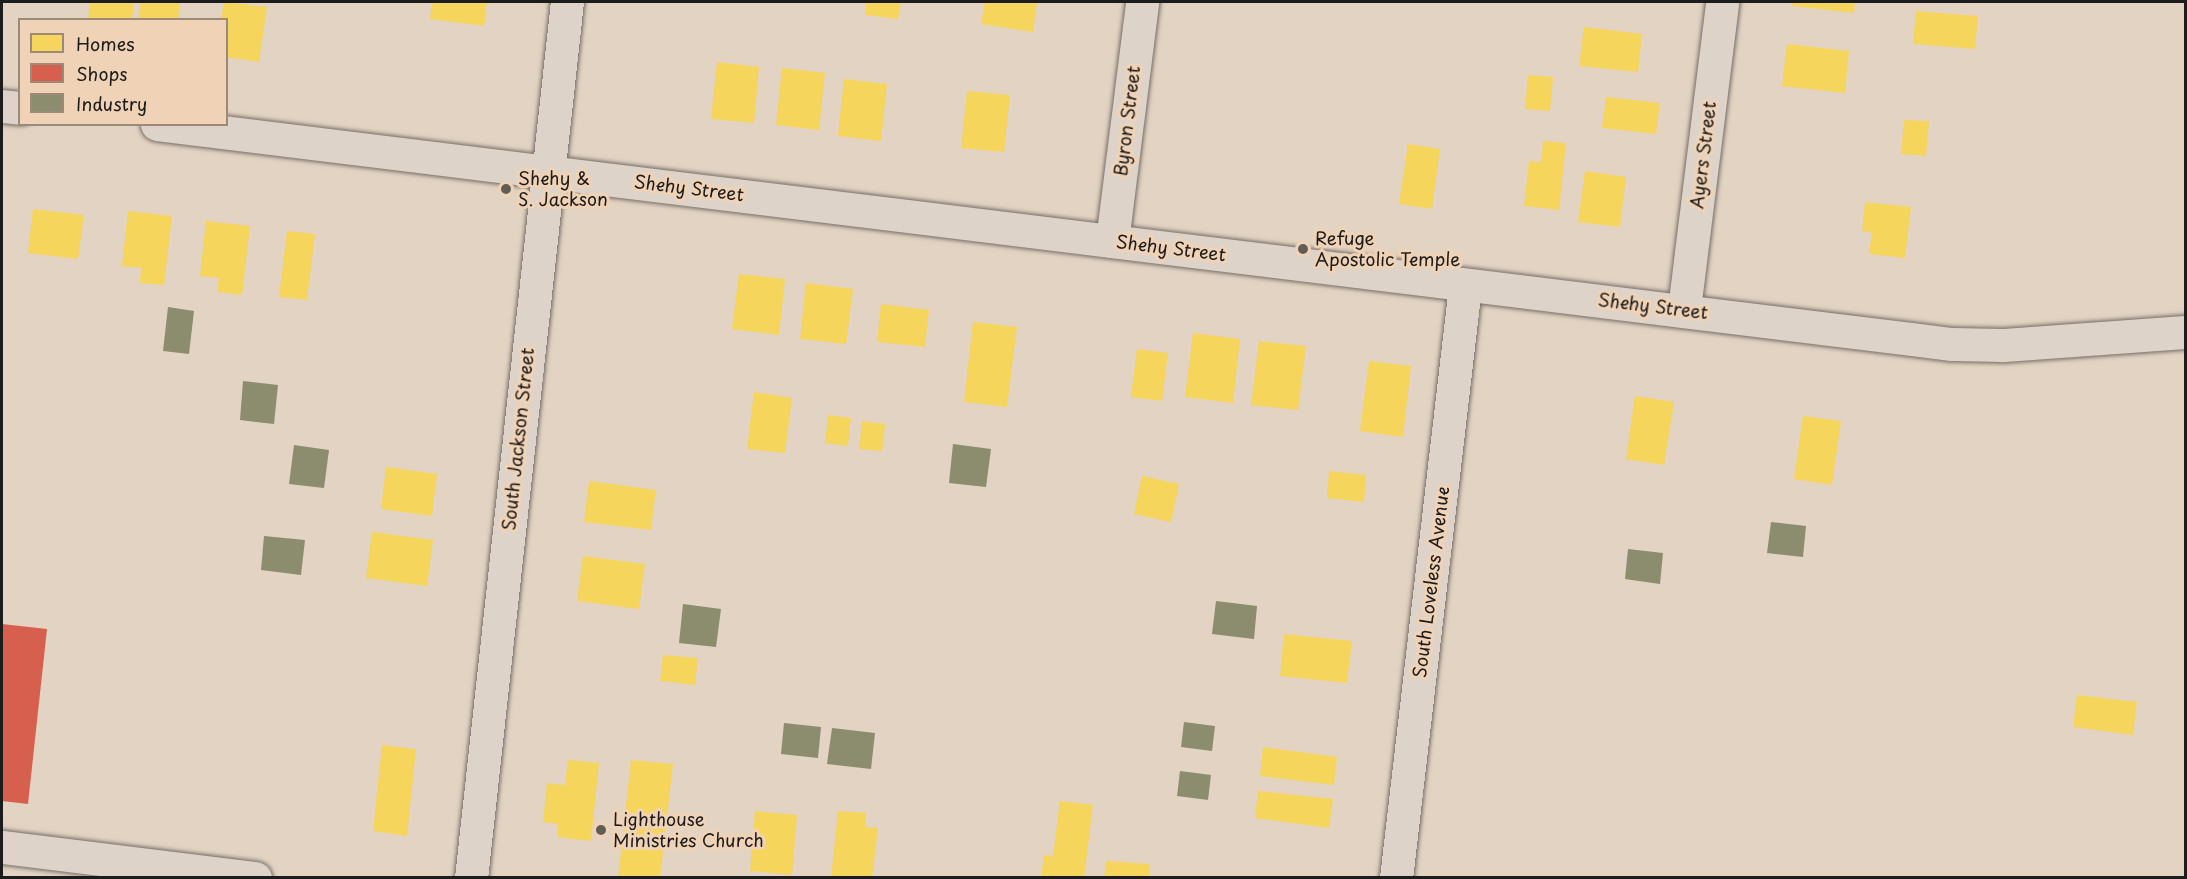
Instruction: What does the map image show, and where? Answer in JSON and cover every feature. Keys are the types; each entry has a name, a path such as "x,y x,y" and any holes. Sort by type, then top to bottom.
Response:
{"street":[{"name":"South Jackson Street","path":"471,878 567,2"},
{"name":"Byron Street","path":"1112,241 1142,2"},
{"name":"Ayers Street","path":"1684,309 1722,2"},
{"path":"2,106 18,108"},
{"name":"Shehy Street","path":"174,126 1465,286 1684,309 1952,344 2003,345 2186,332"},
{"name":"South Loveless Avenue","path":"1396,878 1465,286"},
{"path":"2,847 255,878"}],"building: Homes":[{"path":"90,2 134,2 132,18 88,18"},
{"path":"141,2 180,2 178,18 138,18"},
{"path":"224,2 267,7 259,62 228,57 228,18 221,18"},
{"path":"432,2 487,2 484,26 430,19"},
{"path":"866,2 901,2 898,19 865,15"},
{"path":"985,2 1037,2 1033,32 981,24"},
{"path":"1792,2 1855,2 1854,13 1792,6"},
{"path":"1916,11 1978,16 1975,49 1913,44"},
{"path":"1584,27 1642,34 1638,72 1579,66"},
{"path":"1787,44 1849,51 1845,93 1782,86"},
{"path":"717,62 759,67 754,123 711,119"},
{"path":"782,68 825,73 819,130 776,125"},
{"path":"1528,75 1553,77 1550,111 1525,109"},
{"path":"844,79 887,84 881,141 838,136"},
{"path":"967,91 1010,95 1004,152 961,148"},
{"path":"1606,97 1660,103 1656,134 1602,128"},
{"path":"1904,120 1929,121 1926,156 1901,154"},
{"path":"1543,141 1566,143 1559,210 1524,206 1529,161 1541,162"},
{"path":"1408,144 1440,149 1432,209 1399,204"},
{"path":"1585,171 1626,177 1620,227 1578,222"},
{"path":"1865,202 1911,207 1905,258 1869,254 1872,232 1862,231"},
{"path":"33,209 84,215 78,259 28,253"},
{"path":"128,211 172,216 164,285 140,283 141,268 122,266"},
{"path":"206,221 250,226 242,295 217,292 219,278 200,276"},
{"path":"287,231 315,234 307,300 279,297"},
{"path":"739,274 785,279 779,335 732,329"},
{"path":"806,283 853,289 846,344 800,339"},
{"path":"881,304 929,310 925,347 877,342"},
{"path":"973,322 1017,327 1007,407 964,402"},
{"path":"1193,333 1240,339 1233,403 1185,397"},
{"path":"1259,341 1306,346 1298,410 1251,405"},
{"path":"1137,349 1168,353 1162,401 1131,397"},
{"path":"1369,361 1411,366 1403,437 1360,431"},
{"path":"754,392 792,398 785,453 747,449"},
{"path":"1635,396 1674,402 1664,465 1626,459"},
{"path":"828,415 851,418 848,446 825,443"},
{"path":"1803,416 1841,421 1832,485 1794,479"},
{"path":"862,421 885,424 882,451 859,449"},
{"path":"386,467 437,474 432,516 381,509"},
{"path":"1329,471 1366,475 1364,502 1327,498"},
{"path":"1142,476 1179,484 1171,522 1134,514"},
{"path":"589,481 656,490 651,530 584,522"},
{"path":"372,532 433,540 427,586 366,578"},
{"path":"583,556 645,564 639,609 577,601"},
{"path":"1284,634 1352,641 1347,683 1280,676"},
{"path":"663,655 698,658 695,685 660,681"},
{"path":"2077,695 2137,702 2133,735 2073,727"},
{"path":"382,745 416,749 407,836 373,831"},
{"path":"1263,747 1337,757 1334,785 1260,776"},
{"path":"568,760 599,763 591,841 557,837 558,824 543,822 547,783 565,785"},
{"path":"631,760 673,764 660,878 618,878"},
{"path":"1258,791 1333,799 1329,828 1255,818"},
{"path":"1060,801 1093,805 1084,878 1041,878 1044,855 1053,856"},
{"path":"755,811 797,815 792,875 750,871"},
{"path":"838,811 866,813 865,827 878,828 872,878 831,878"},
{"path":"1106,861 1150,864 1149,878 1104,878"}],"building: Shops":[{"path":"2,624 47,629 28,804 2,801"}],"building: Industry":[{"path":"168,307 194,311 189,354 163,351"},
{"path":"243,381 278,385 274,424 240,420"},
{"path":"953,444 991,449 986,487 949,483"},
{"path":"294,445 329,450 324,488 289,484"},
{"path":"1771,522 1806,526 1803,557 1767,553"},
{"path":"264,536 305,540 301,575 261,570"},
{"path":"1628,549 1663,553 1660,584 1625,579"},
{"path":"1216,601 1257,606 1254,639 1212,634"},
{"path":"683,604 721,609 716,647 679,643"},
{"path":"1184,722 1215,726 1212,751 1181,747"},
{"path":"784,723 821,727 818,758 781,754"},
{"path":"832,728 875,733 871,769 827,764"},
{"path":"1180,771 1211,775 1208,800 1177,796"}],"place":[{"name":"Shehy & S. Jackson","path":"506,189"},
{"name":"Refuge Apostolic Temple","path":"1303,249"},
{"name":"Lighthouse Ministries Church","path":"601,830"}]}
